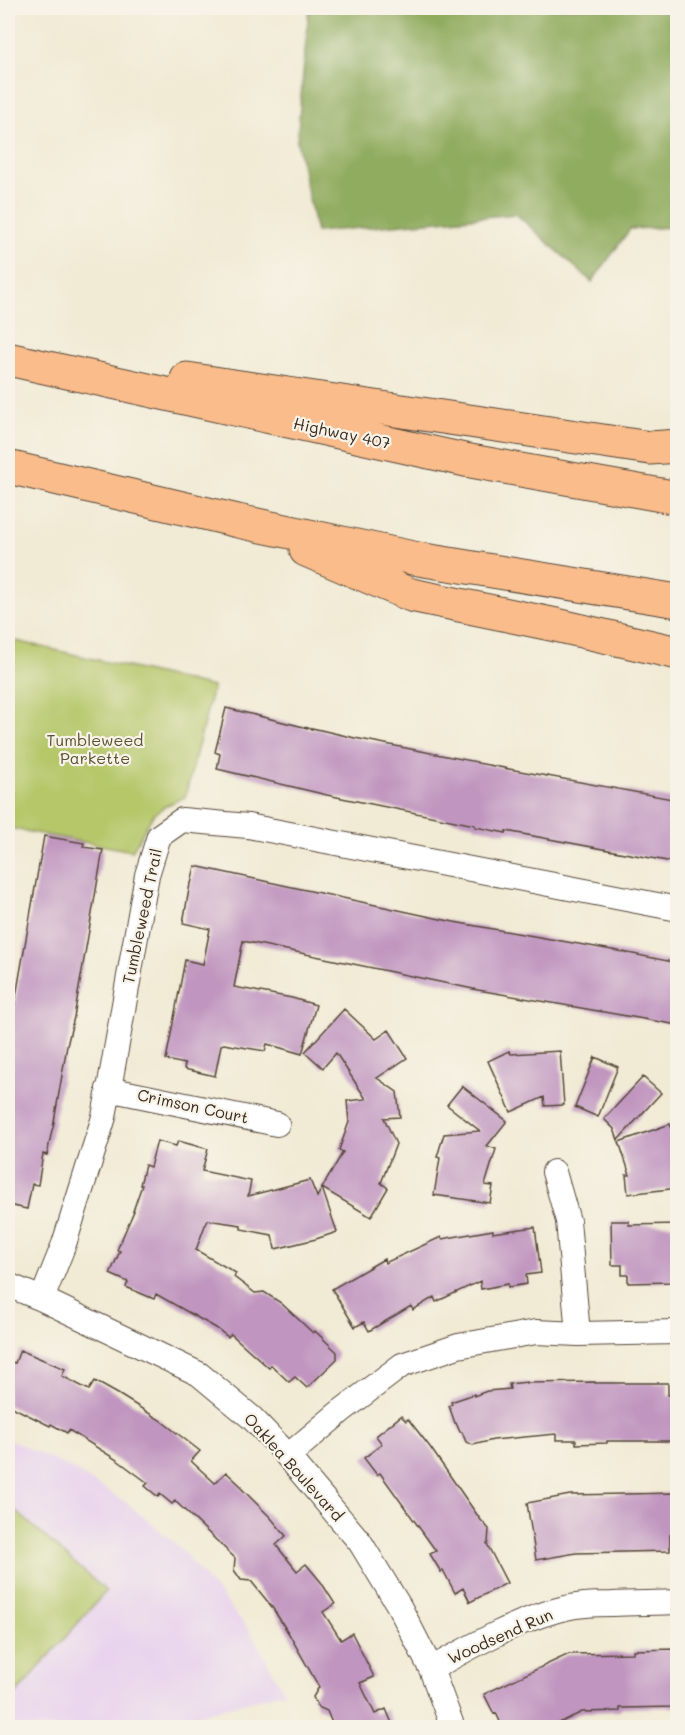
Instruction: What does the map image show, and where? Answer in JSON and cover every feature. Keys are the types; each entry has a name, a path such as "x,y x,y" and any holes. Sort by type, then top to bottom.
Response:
{"highway":[{"name":"Highway 407","path":"8,359 465,460 678,498"},
{"path":"89,378 176,377 650,448 678,446"},
{"path":"8,467 238,521 418,559 678,601"},
{"path":"238,521 411,595 678,653"}],"street":[{"name":"Tumbleweed Trail","path":"42,1299 64,1244 104,1117 147,875 159,836 182,820 248,826 678,909"},
{"name":"Crimson Court","path":"108,1089 277,1124"},
{"path":"554,1172 568,1221 578,1334"},
{"name":"Oaklea Boulevard","path":"8,1285 199,1374 252,1418 288,1456 360,1542 399,1606 431,1669 453,1728"},
{"path":"288,1456 340,1412 402,1365 458,1346 536,1332 578,1334 678,1332"},
{"name":"Woodsend Run","path":"431,1669 464,1650 518,1625 566,1608 584,1605 678,1602"}],"shaded area":[{"path":"8,1439 70,1468 128,1504 180,1548 250,1631 284,1692 152,1727 8,1728"}],"green space":[{"path":"309,8 677,8 677,227 630,229 592,282 516,214 316,232 297,141"},
{"name":"Tumbleweed Parkette","path":"8,639 213,687 185,797 167,805 153,815 132,851 8,828"},
{"path":"8,1504 106,1591 8,1703"}],"building":[{"path":"226,708 312,729 477,763 678,800 678,863 475,827 475,825 327,795 217,769 220,754 215,752"},
{"path":"44,836 84,843 83,847 103,850 53,1128 47,1155 43,1154 38,1185 32,1184 27,1209 8,1205 8,1042"},
{"path":"195,866 454,922 678,963 678,1025 478,990 243,941 234,987 316,1005 302,1054 267,1044 265,1051 224,1044 221,1045 215,1076 184,1069 185,1064 166,1060 185,960 203,964 210,929 183,923"},
{"path":"344,1009 376,1039 389,1030 407,1058 377,1078 397,1092 400,1117 384,1118 396,1144 381,1183 388,1188 371,1217 322,1188 343,1152 339,1150 349,1122 347,1101 366,1099 336,1053 323,1068 305,1052"},
{"path":"509,1051 511,1054 560,1051 564,1105 545,1106 544,1097 511,1112 488,1061"},
{"path":"595,1057 618,1067 598,1117 575,1107"},
{"path":"643,1077 661,1093 618,1140 614,1129 604,1119"},
{"path":"462,1086 507,1121 487,1146 496,1149 485,1185 493,1186 490,1203 434,1195 440,1158 437,1157 444,1134 480,1131 447,1105"},
{"path":"670,1124 678,1144 678,1188 628,1194 626,1175 630,1175 619,1142"},
{"path":"157,1141 176,1146 178,1141 208,1149 202,1171 251,1181 248,1196 310,1180 317,1197 322,1188 337,1232 275,1249 272,1235 241,1229 241,1225 207,1220 196,1250 236,1273 234,1277 255,1293 264,1292 281,1303 337,1352 337,1359 307,1388 295,1377 289,1382 271,1365 269,1368 231,1334 228,1337 156,1294 154,1299 126,1287 128,1282 110,1274 120,1251 117,1250 134,1211 145,1165 150,1167"},
{"path":"611,1221 629,1221 629,1225 678,1224 678,1271 674,1271 674,1282 628,1283 628,1275 622,1275 622,1265 612,1265"},
{"path":"535,1227 541,1273 526,1275 527,1284 508,1287 508,1284 481,1289 480,1281 436,1302 434,1297 413,1310 411,1306 369,1331 364,1322 355,1327 332,1289 384,1259 385,1263 441,1237 442,1239 493,1230 493,1233"},
{"path":"20,1350 65,1369 62,1376 89,1390 95,1381 118,1394 160,1420 200,1451 191,1461 215,1483 226,1472 241,1486 286,1536 276,1545 297,1571 306,1564 335,1604 323,1612 341,1640 352,1633 374,1677 360,1683 375,1714 386,1709 394,1728 334,1728 327,1711 318,1707 313,1697 319,1687 289,1634 272,1607 251,1581 241,1580 234,1570 235,1558 175,1501 172,1504 160,1494 158,1497 145,1486 148,1483 117,1460 69,1430 67,1433 8,1405 8,1361 15,1363"},
{"path":"527,1382 668,1383 668,1395 678,1394 678,1441 607,1441 607,1443 576,1444 576,1440 556,1440 556,1434 493,1440 473,1445 466,1442 455,1423 449,1406 451,1402 487,1391 510,1389 509,1384"},
{"path":"401,1416 406,1421 408,1419 430,1447 489,1529 487,1544 507,1583 470,1602 463,1588 455,1593 443,1570 441,1572 430,1554 436,1551 380,1473 377,1475 364,1458 382,1444 376,1436"},
{"path":"678,1493 678,1535 670,1535 670,1551 576,1553 536,1560 527,1503 570,1495"},
{"path":"678,1649 677,1707 620,1708 620,1711 582,1712 549,1728 503,1728 484,1694 569,1654 633,1653 633,1650"}]}
